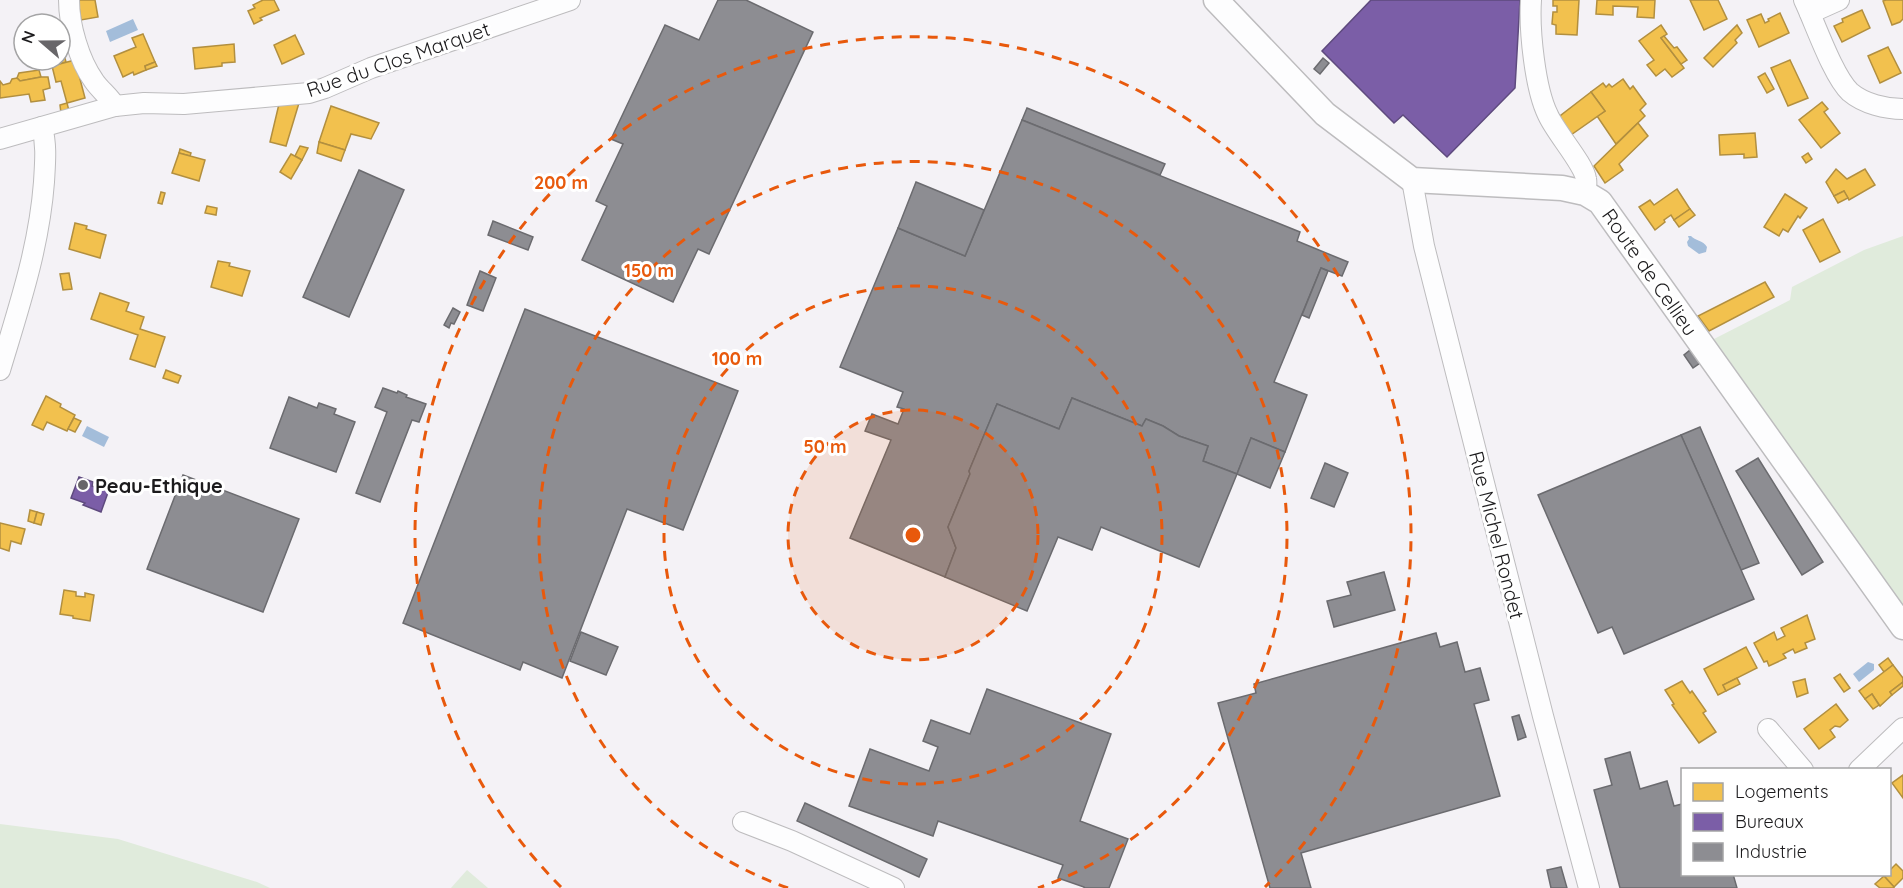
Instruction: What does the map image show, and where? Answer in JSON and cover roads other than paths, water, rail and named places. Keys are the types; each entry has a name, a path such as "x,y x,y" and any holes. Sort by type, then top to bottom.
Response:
{"street":[{"path":"69,0 69,16 76,42 94,81 115,106"},
{"name":"Rue du Clos Marquet","path":"0,139 115,106 144,103 184,104 309,93 371,68 570,0"},
{"path":"1216,0 1325,114 1412,180"},
{"path":"1531,0 1534,56 1541,97 1546,114 1583,171 1587,180 1585,193"},
{"path":"1839,0 1807,6 1839,76 1851,92 1869,103 1903,110"},
{"path":"0,370 30,271 37,237 43,200 46,154 42,128"},
{"name":"Route de Cellieu","path":"1412,180 1562,188 1585,193 1600,202 1903,627"},
{"name":"Rue Michel Rondet","path":"1412,180 1424,246 1589,888"},
{"path":"1861,768 1903,728"},
{"path":"1768,729 1801,768"},
{"path":"743,822 792,841 894,888"}],"water":[{"path":"133,19 138,30 110,42 106,31"},
{"path":"1688,236 1705,245 1706,252 1699,254 1688,246"},
{"path":"87,426 109,437 104,447 82,436"},
{"path":"1868,662 1874,664 1874,670 1859,682 1853,674"}],"place":[{"name":"Peau-Ethique","path":"83,485"}]}
